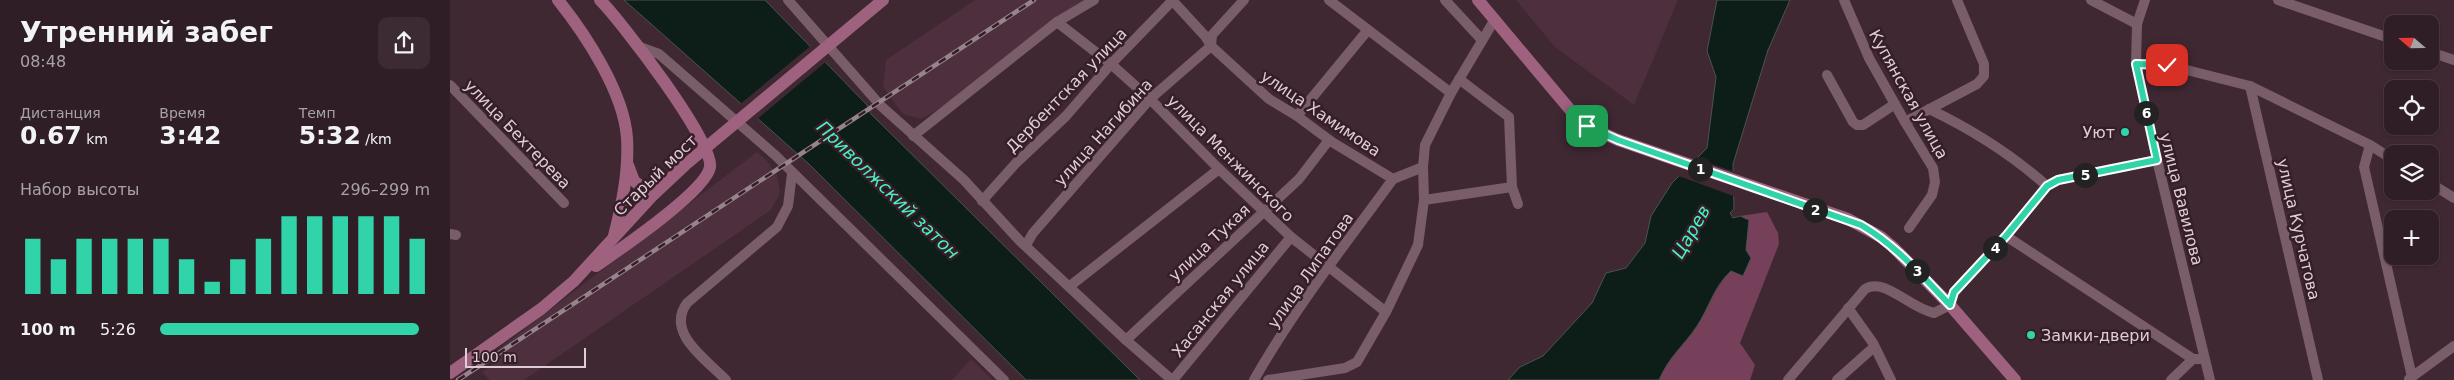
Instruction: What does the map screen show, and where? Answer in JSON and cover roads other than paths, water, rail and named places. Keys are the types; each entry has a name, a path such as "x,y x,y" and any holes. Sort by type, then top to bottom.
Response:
{"main road":[{"path":"558,0 591,46 612,87 622,112 627,160 618,242"},
{"path":"450,373 541,309 618,242 698,189 710,168 710,156 698,134 640,47 600,0"},
{"name":"Старый мост","path":"618,242 653,195 686,165 883,0"},
{"path":"1478,0 1577,118 1587,126 1618,140 1821,212 1848,219 1881,237 1950,305 2014,380"},
{"path":"627,160 634,181 653,195"}],"street":[{"path":"788,0 881,106 912,136 964,180 1026,245 1126,340 1173,380"},
{"path":"912,136 1057,22 1094,0"},
{"name":"улица Хамимова","path":"1172,0 1205,36 1211,46 1269,99 1297,116 1329,140 1393,179"},
{"name":"Дербентская улица","path":"982,201 1016,163 1066,116 1111,64 1172,0"},
{"name":"улица Нагибина","path":"1026,245 1034,233 1150,99 1211,46 1212,35 1244,0"},
{"path":"1328,0 1451,93"},
{"path":"1444,0 1482,40"},
{"name":"Купянская улица","path":"1844,0 1869,58 1933,168 1935,175 1932,195 1909,228"},
{"path":"1905,122 1977,84 1984,76 1984,64 1963,20 1957,0"},
{"path":"2091,0 2137,24"},
{"name":"улица Вавилова","path":"2145,0 2137,24 2136,64 2210,380"},
{"path":"2278,0 2384,36"},
{"path":"1268,380 1352,366 1357,362 1386,312 1418,245 1424,200 1423,167 1425,145 1451,93 1494,19"},
{"name":"улица Менжинского","path":"1057,22 1111,64 1150,99 1219,169 1291,237 1386,312"},
{"path":"1297,116 1367,31"},
{"path":"640,47 659,54 775,155 792,174 1004,380"},
{"path":"2439,55 2454,60"},
{"path":"2136,64 2167,65 2250,86 2370,145 2384,154"},
{"path":"1827,75 1853,122 1857,125 1864,125 1895,104"},
{"path":"1459,79 1509,117 1512,187 1518,204"},
{"name":"улица Бехтерева","path":"450,85 564,203"},
{"name":"улица Курчатова","path":"2250,86 2318,380"},
{"path":"1929,109 1966,127 2019,160 2047,186"},
{"name":"улица Тукая","path":"1126,340 1299,179 1329,140"},
{"path":"2370,145 2364,167 2410,378 2454,346"},
{"path":"1790,377 1865,289 1876,284 1885,287 1923,311 1934,313 1950,305 1954,292 2006,236 2047,186 2058,180 2157,160"},
{"path":"1393,179 1423,167"},
{"path":"1070,286 1219,169"},
{"path":"726,380 683,335 680,324 682,312 687,303 778,227 788,206 792,174"},
{"name":"улица Липатова","path":"1254,380 1271,351 1393,179"},
{"path":"1424,200 1512,187"},
{"path":"2439,189 2454,198"},
{"path":"2006,236 2193,359 2206,359"},
{"name":"Хасанская улица","path":"1173,380 1291,237"},
{"path":"1848,308 1874,346 1891,380"},
{"path":"1838,380 1874,346"},
{"path":"2172,380 2193,359"}],"water":[{"name":"Приволжский затон","path":"624,0 765,0 867,105 871,114 1140,380 1026,380 809,164"},
{"name":"Царев","path":"1717,0 1790,0 1768,50 1733,164 1734,209 1730,213 1733,218 1740,216 1749,220 1746,250 1751,258 1743,276 1731,271 1720,283 1697,326 1672,357 1659,380 1508,380 1520,367 1543,356 1592,303 1606,273 1626,268 1645,243 1651,216 1672,183 1707,148 1716,77 1707,51"}],"railway":[{"path":"458,380 1034,0"}],"place":[{"name":"Уют","path":"2125,132"},
{"name":"Замки-двери","path":"2031,335"}]}
